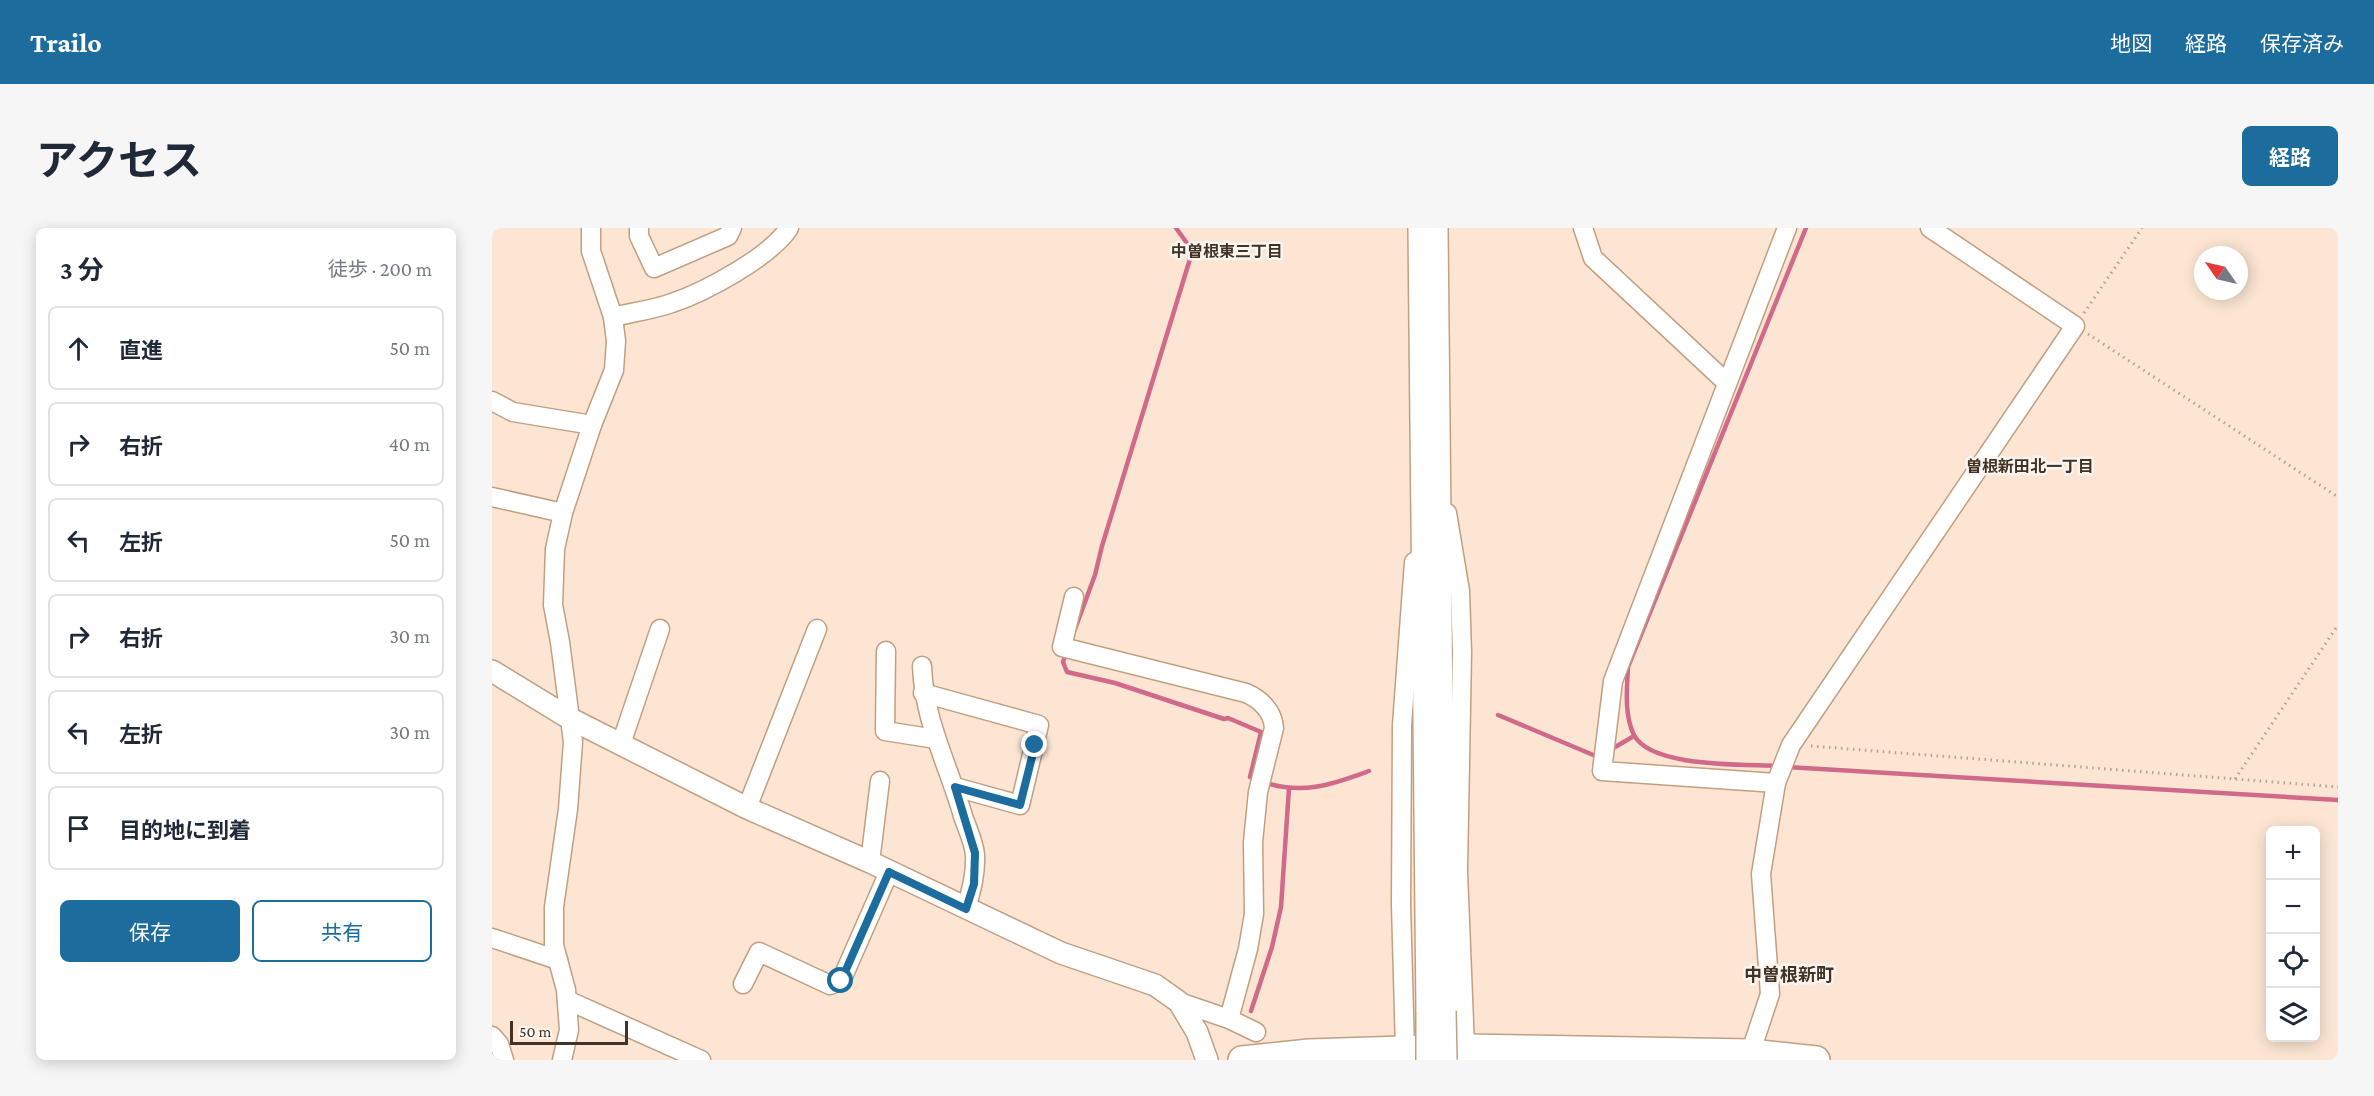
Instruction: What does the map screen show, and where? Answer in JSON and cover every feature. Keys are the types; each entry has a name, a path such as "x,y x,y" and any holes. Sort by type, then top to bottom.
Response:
{"main road":[{"path":"1242,1060 1309,1053 1749,1056 1815,1060"}],"street":[{"path":"562,1060 569,1030 567,1000 554,945 554,907 568,809 573,742 553,604 555,549 563,513 592,425 614,370 616,341 613,317 591,251 591,228"},
{"path":"639,228 639,236 654,268 728,236 732,228"},
{"path":"1416,1054 1401,905 1401,725 1431,472 1419,228"},
{"path":"1437,228 1431,472 1436,1012 1455,1054"},
{"path":"1583,228 1593,258 1727,383"},
{"path":"1777,780 1602,771 1602,765 1613,681 1787,228"},
{"path":"1749,1056 1770,994 1761,874 1777,780 1789,750 2075,326 1930,228"},
{"path":"613,317 671,304 711,286 751,262 785,229"},
{"path":"492,401 513,412 592,425"},
{"path":"1431,472 1460,591 1462,652 1455,1054"},
{"path":"492,497 563,513"},
{"path":"1074,597 1070,649 1246,693 1259,698 1274,721 1258,792 1253,842 1254,914 1248,949 1229,1018"},
{"path":"747,808 817,629"},
{"path":"621,744 660,630"},
{"path":"886,651 885,731 936,739"},
{"path":"922,666 923,693 936,739 955,787 975,853 974,884 966,909"},
{"path":"492,671 569,717 747,808 870,862 1061,953 1155,986 1179,1002 1229,1018 1256,1032"},
{"path":"923,693 1039,725 1020,805 955,787"},
{"path":"870,862 880,781"},
{"path":"743,984 759,952 830,985 841,981 889,872"},
{"path":"492,938 558,960"},
{"path":"567,1000 701,1060"},
{"path":"1179,1002 1197,1032 1207,1060"},
{"path":"1416,1054 1436,1012"},
{"path":"492,1036 499,1044 504,1060"}],"path":[{"path":"2142,228 2075,326 2338,497"},
{"path":"2235,779 2338,625"},
{"path":"1789,750 2338,787"}],"waterway":[{"path":"1075,629 1095,575 1190,259 1189,246 1176,228"},
{"path":"1778,766 1722,764 1678,759 1644,746 1634,735 1631,727 1627,710 1627,684 1628,667 1806,228"},
{"path":"1067,651 1063,662 1067,672 1115,683 1224,719 1228,718 1261,732 1250,777 1258,780"},
{"path":"1498,715 1598,757 1600,755"},
{"path":"1610,750 1634,736"},
{"path":"1787,767 2338,800"},
{"path":"1266,783 1306,788 1331,784 1369,771"},
{"path":"1251,1011 1272,947 1281,907 1289,788"}],"district":[{"name":"中曽根東三丁目","path":"1227,251"},
{"name":"曽根新田北一丁目","path":"2030,466"},
{"name":"中曽根新町","path":"1789,975"}],"route":[{"path":"841,981 889,872 966,909 974,884 975,853 955,787 1020,805 1035,745"}]}
